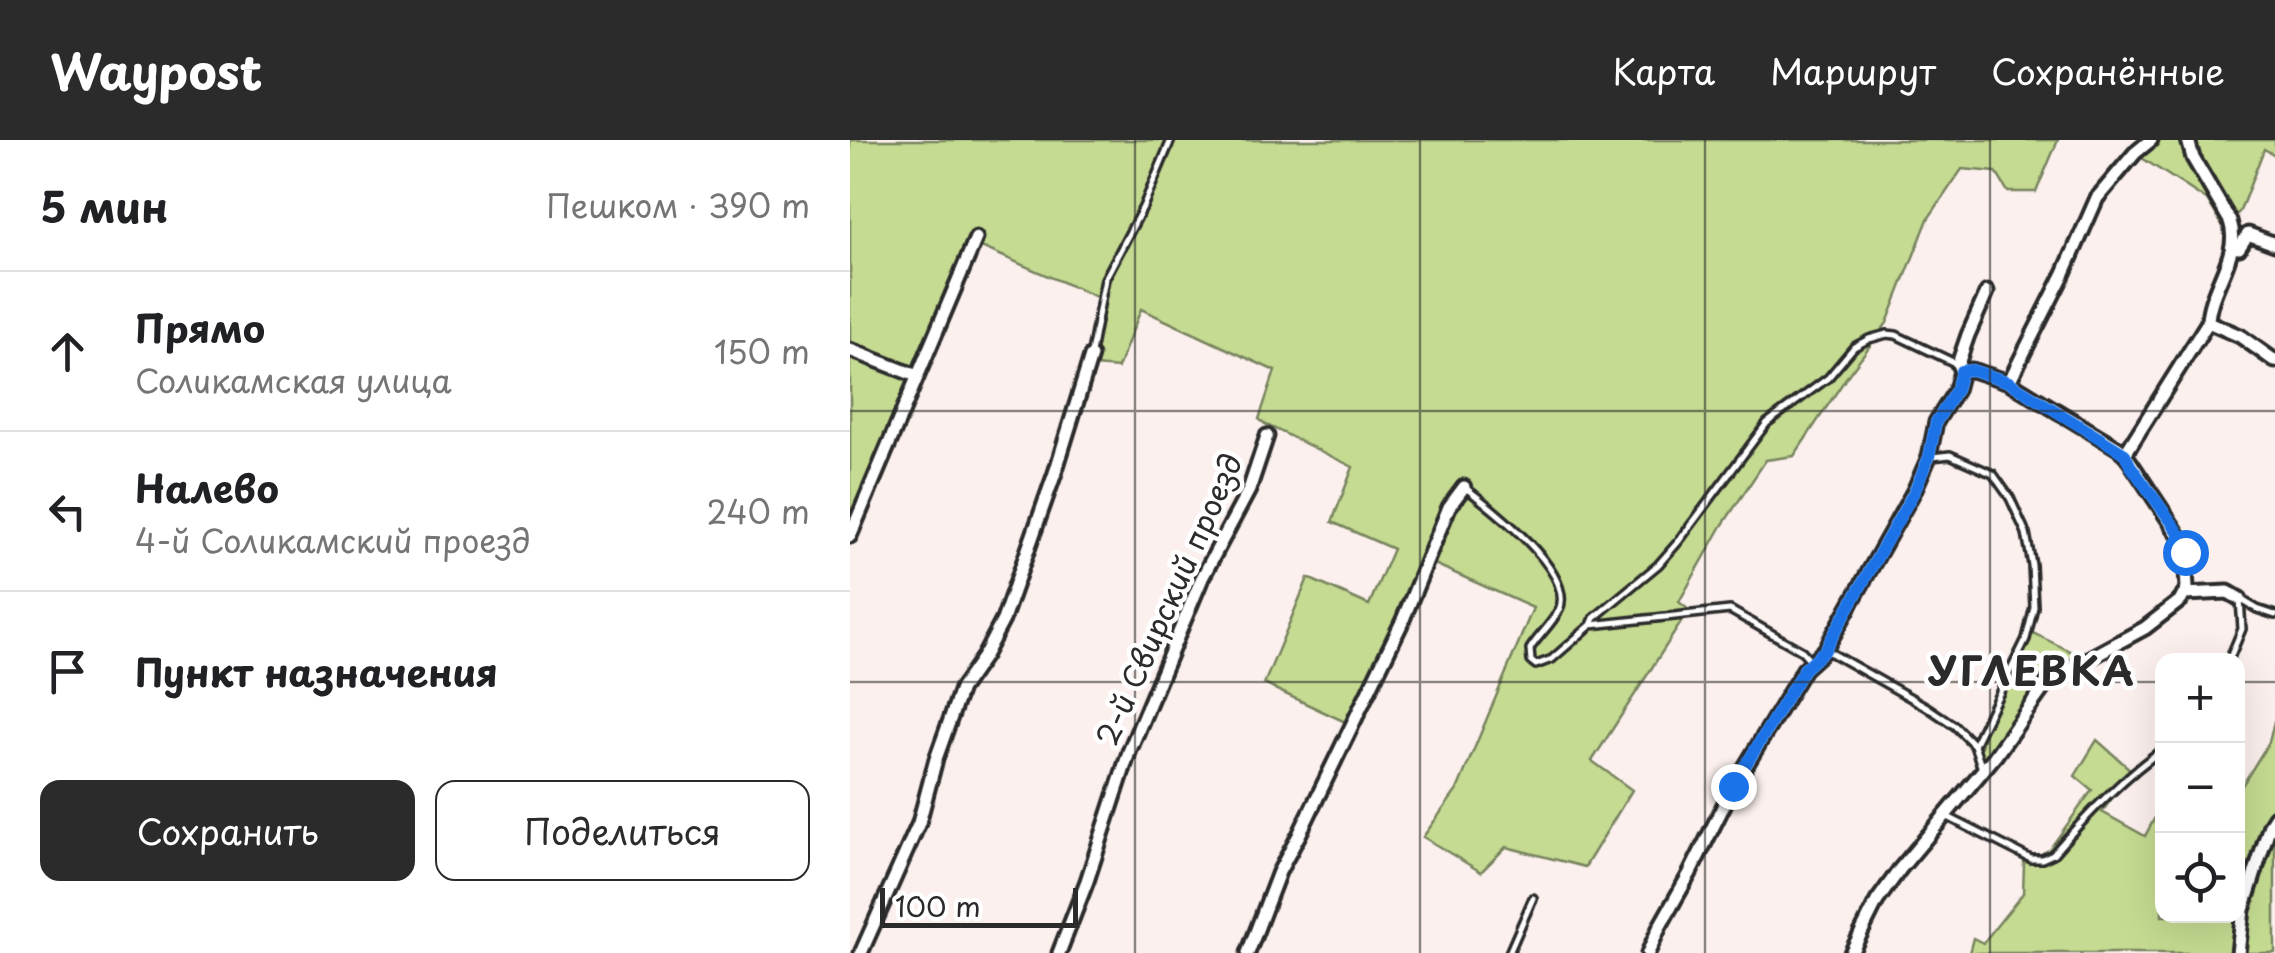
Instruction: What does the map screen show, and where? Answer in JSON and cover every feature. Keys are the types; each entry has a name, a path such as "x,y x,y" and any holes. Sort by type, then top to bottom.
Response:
{"street":[{"path":"2009,382 2064,273 2096,198 2134,153 2151,140"},
{"path":"2125,454 2208,322 2215,288 2233,247 2230,222 2193,158 2188,140"},
{"path":"2233,247 2239,248 2248,234 2275,244"},
{"path":"850,536 976,238"},
{"path":"1648,953 1733,786 1811,661 1825,650 1914,492 1929,457 1936,422 1956,390 1968,335 1987,292"},
{"path":"2208,322 2240,336 2275,361"},
{"path":"850,350 917,376"},
{"path":"861,953 918,823 961,688 1003,620 1055,473 1090,356"},
{"path":"1851,953 1877,901 1996,756 2049,680 2145,628 2175,607 2185,594 2182,540 2125,454 2009,382 1960,367"},
{"name":"2-й Свирский проезд","path":"1059,953 1130,752 1202,578 1249,490 1268,436"},
{"path":"1265,953 1249,952 1279,872 1402,622 1449,506 1464,487"},
{"path":"2185,594 2228,592 2240,599"},
{"path":"2238,951 2243,910 2275,817"}],"lane":[{"path":"1090,356 1105,279 1171,140"},
{"path":"1464,487 1506,520 1538,554 1561,588 1560,609 1530,650 1531,661 1544,664 1658,565 1766,423 1828,378 1854,346 1869,338 1896,334 1960,367"},
{"path":"1929,457 1950,455 1993,474 2010,498 2026,533 2032,566 2034,607 2026,640 1974,745"},
{"path":"2240,599 2275,615"},
{"path":"2232,653 2242,628 2240,599"},
{"path":"1591,625 1730,610 1802,651 1811,661"},
{"path":"1825,650 1955,726 1974,745 1982,770"},
{"path":"1944,815 2032,859 2042,859 2054,854 2155,756"},
{"path":"1509,953 1533,898"}],"green space":[{"path":"850,140 2058,140 2036,192 2008,192 1996,172 1962,169 1928,219 1887,323 1794,456 1766,460 1722,526 1679,602 1689,610 1592,761 1632,790 1585,867 1506,847 1481,872 1423,837 1457,790 1533,608 1430,562 1356,727 1264,684 1308,578 1369,605 1393,549 1332,522 1353,467 1259,419 1275,371 1141,309 1118,368 1093,366 1086,358 1099,298 979,246 850,545"},
{"path":"2151,140 2275,140 2275,155 2264,149 2240,211 2224,228 2208,201 2142,158"},
{"path":"2029,631 2082,657 2047,678 1987,761 1981,758 1981,745 2019,663"},
{"path":"2275,718 2275,953 1969,953 1973,938 1983,943 2023,893 2024,863 2049,850 2092,790 2075,776 2097,740 2132,771 2102,812 2145,836 2155,817 2155,923 2245,923 2245,781 2269,742"}],"district":[{"name":"УГЛЕВКА","path":"2032,672"}],"route":[{"path":"1733,786 1804,669 1825,650 1914,492 1929,457 1936,422 1956,390 1961,371 1972,370 2009,382 2118,448 2178,531 2185,552"}]}
